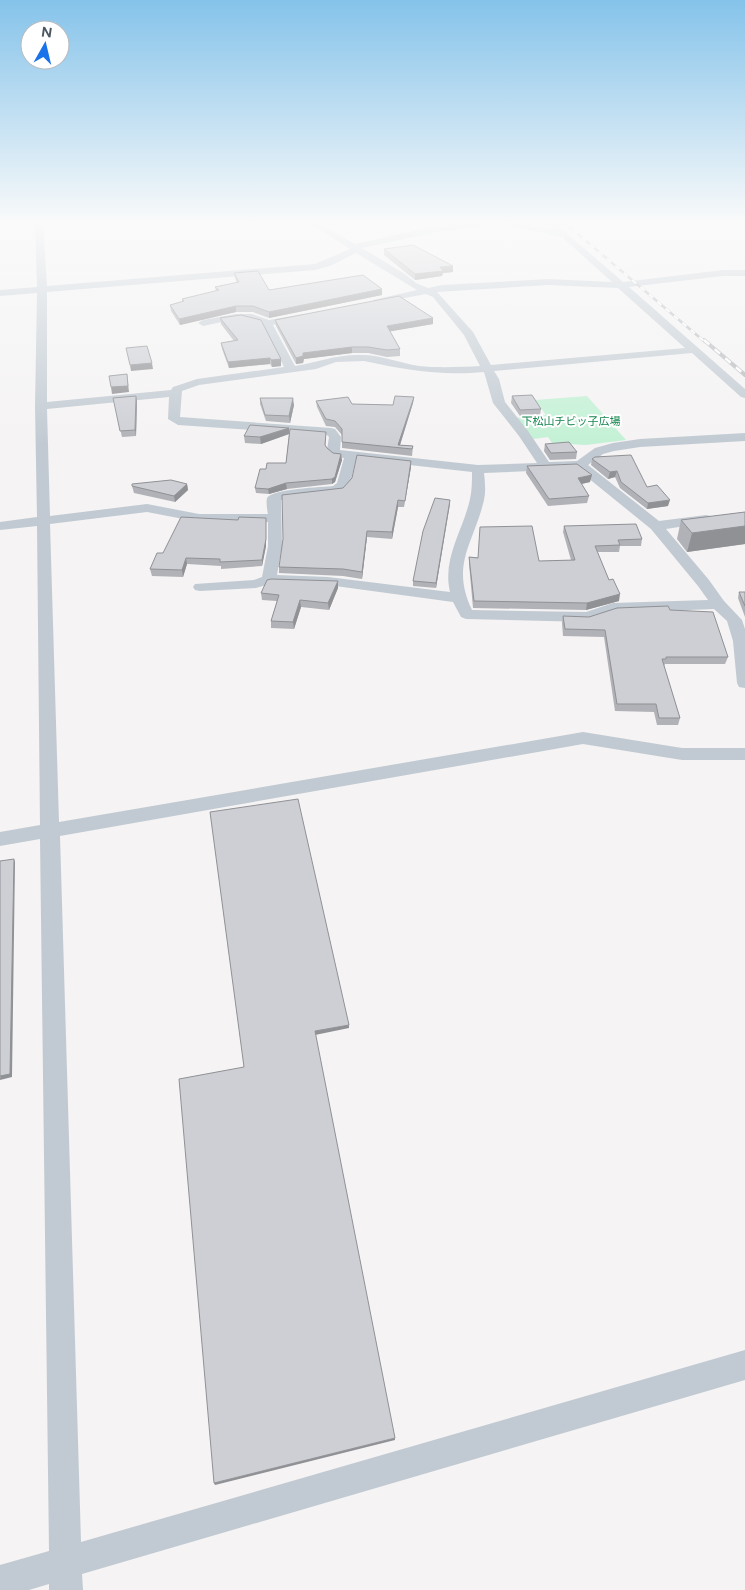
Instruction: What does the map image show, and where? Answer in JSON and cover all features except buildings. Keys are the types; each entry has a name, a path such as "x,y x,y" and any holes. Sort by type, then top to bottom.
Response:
{"street":[{"path":"42,297 43,521 65,1576"},
{"path":"364,304 397,297"},
{"path":"438,297 468,334 488,370 499,403 524,434 545,466"},
{"path":"635,297 745,395"},
{"path":"266,323 312,314"},
{"path":"203,323 253,315 261,318 266,323 291,370"},
{"path":"693,350 488,370 457,371 419,369 364,358 334,359 316,366 197,382 177,388 173,414 174,419 178,421 320,430 330,432 336,436 333,450 336,453 478,469 580,465 599,451 613,447 745,437"},
{"path":"41,406 175,393"},
{"path":"269,579 276,546 274,498 276,496 340,488 343,484 351,455"},
{"path":"580,465 656,526 704,583 718,604 740,620 745,683"},
{"path":"478,469 477,499 454,565 457,598 466,614 588,617 613,608 718,604"},
{"path":"0,526 148,508 199,518 275,518"},
{"path":"656,526 721,517"},
{"path":"200,587 256,584 269,579 328,581 457,598"},
{"path":"0,839 583,738 682,754 745,754"},
{"path":"0,1582 65,1576 745,1365"}],"green space":[{"name":"下松山チビッ子広場","path":"587,396 626,440 586,445 552,443 548,437 533,439 516,418 546,415 535,400"}],"railway":[{"path":"652,297 705,342"},
{"path":"704,340 745,375"}]}
